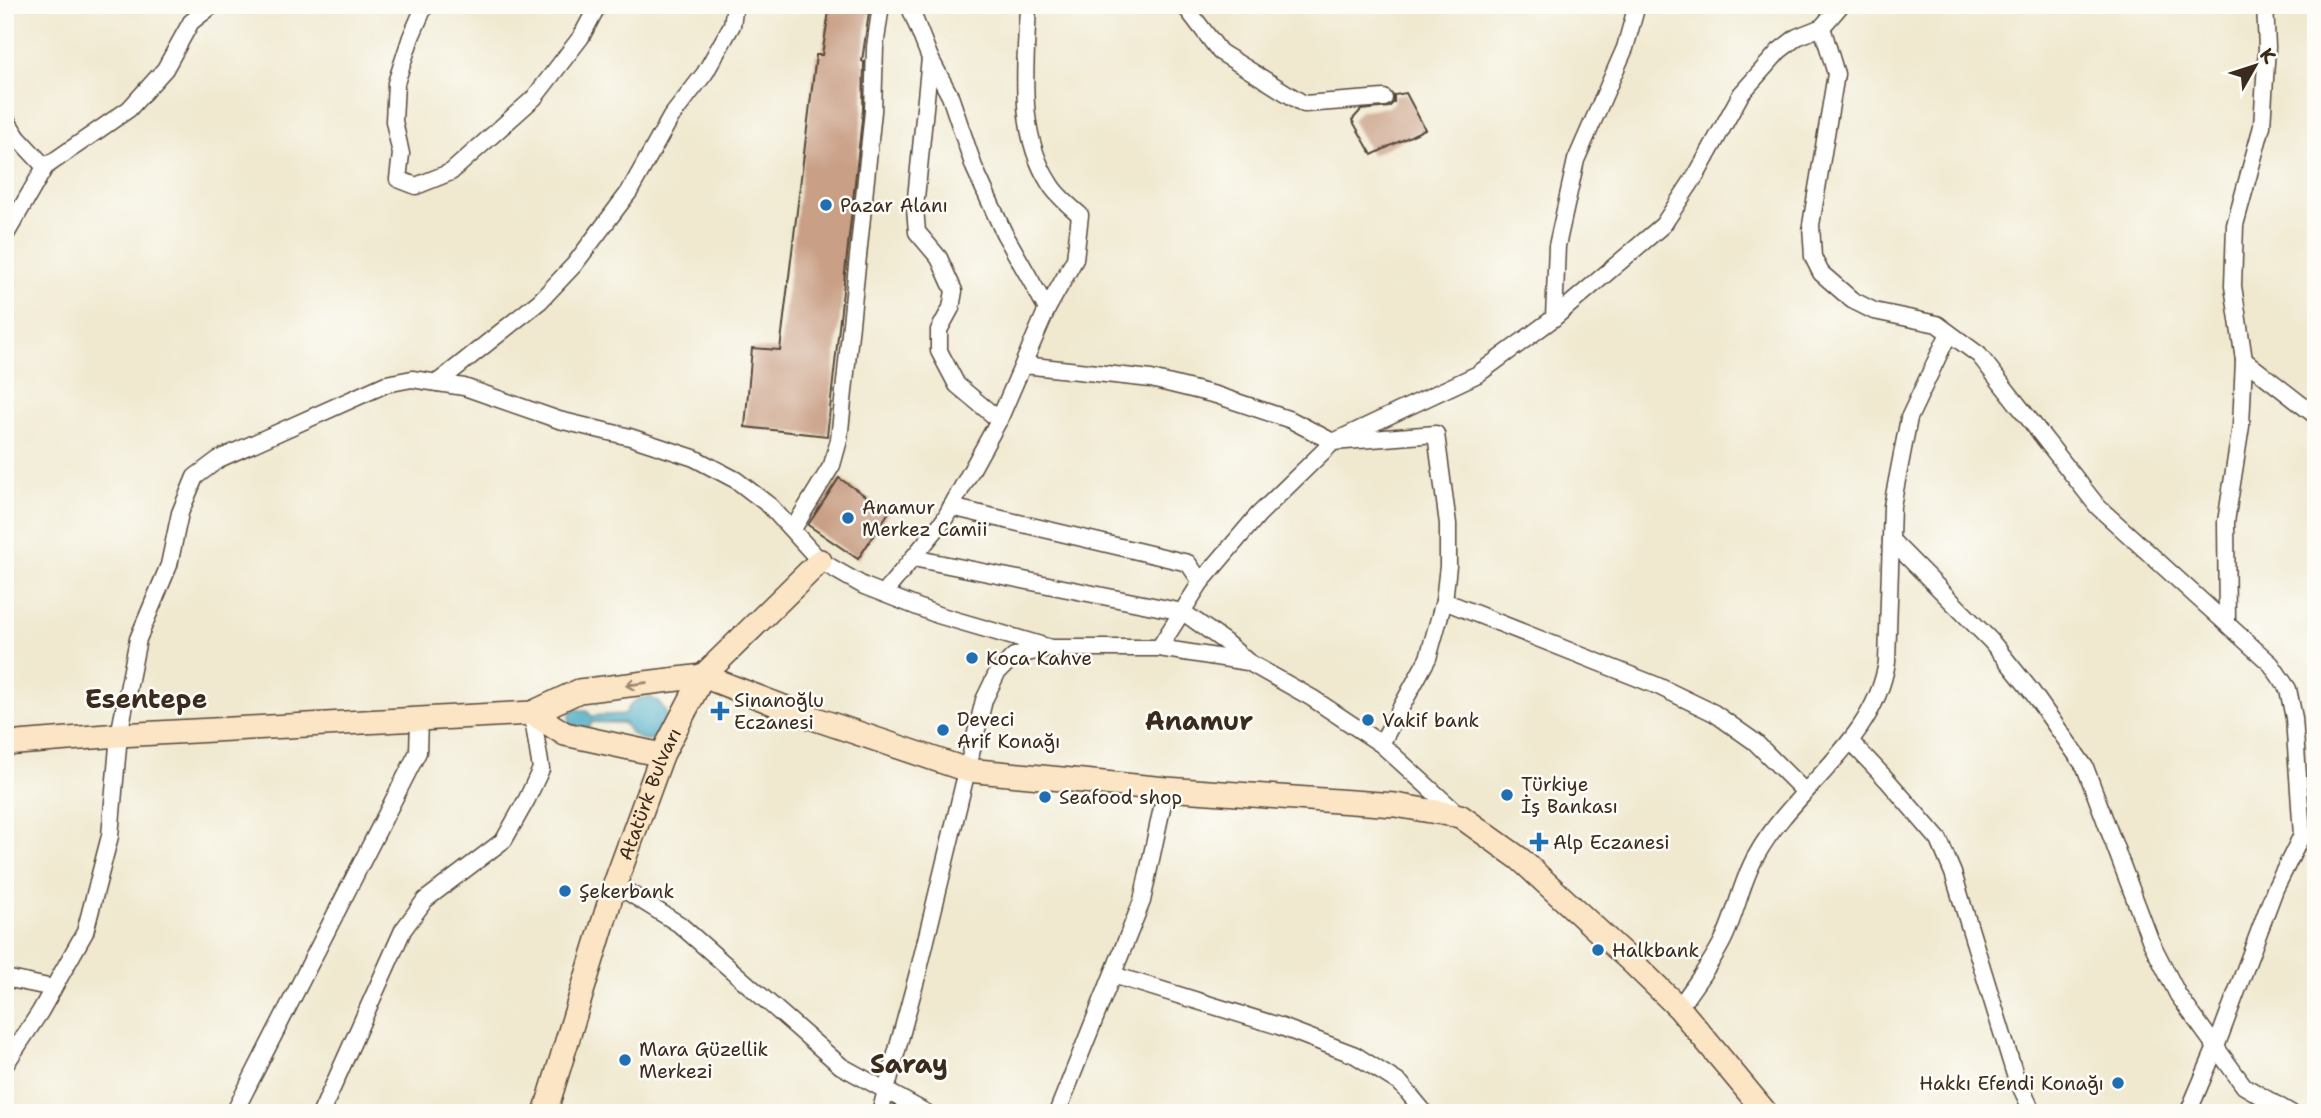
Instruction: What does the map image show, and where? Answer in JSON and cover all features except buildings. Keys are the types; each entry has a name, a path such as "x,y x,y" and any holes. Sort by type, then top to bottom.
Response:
{"street":[{"path":"5,236 45,167 129,109 165,69 191,22 213,5"},
{"path":"425,5 396,83 394,121 401,154 398,179 416,186 451,172 534,98 581,37 598,5"},
{"path":"437,383 540,301 574,265 629,192 671,117 705,73 733,25 736,5"},
{"path":"793,529 832,465 839,440 873,111 881,5"},
{"path":"909,5 930,58 950,96 974,167 1004,233 1047,309"},
{"path":"884,593 944,520 999,420 1047,309 1075,259 1080,215 1050,185 1032,145 1025,90 1028,5"},
{"path":"1184,5 1220,51 1304,104 1384,98"},
{"path":"1554,318 1557,246 1576,160 1625,48 1637,5"},
{"path":"1159,648 1201,582 1258,515 1332,442 1478,374 1554,318 1663,225 1698,172 1741,94 1779,51 1797,37 1822,27 1841,5"},
{"path":"2227,623 2227,522 2241,426 2244,360 2233,286 2235,225 2262,126 2267,47 2265,5"},
{"path":"1822,27 1836,74 1811,225 1813,257 1821,273 1852,300 1874,311 1937,324 1979,355 2098,507 2271,664 2288,689 2309,833 2275,889 2216,1047 2188,1113"},
{"path":"930,58 915,208 917,232 939,258 954,291 951,307 939,330 939,351 957,385 999,420"},
{"path":"5,118 18,138 45,167"},
{"path":"1679,1008 1724,939 1755,856 1781,820 1850,741 1870,712 1883,685 1887,662 1892,506 1909,418 1949,332"},
{"path":"2244,360 2316,416"},
{"path":"1024,365 1151,379 1216,395 1291,420 1332,442 1436,434 1448,524 1448,566 1444,601 1428,658 1381,744"},
{"path":"5,1065 85,932 110,836 119,735 138,639 169,565 180,513 195,477 219,459 386,384 412,379 464,387 559,420 629,437 694,458 736,480 770,506 820,561 864,586 938,615 1051,648"},
{"path":"951,506 1188,563 1201,582"},
{"path":"1891,540 1991,641 2032,692 2085,767 2151,942 2178,995 2244,1086 2291,1113"},
{"path":"913,558 1183,612 1226,642 1248,662 1312,698 1381,744 1461,816 1520,859 1679,1008 1751,1102 1766,1113"},
{"name":"Atatürk Bulvarı","path":"545,1113 615,884 662,755 703,676 820,561"},
{"path":"1444,601 1658,685 1714,713 1755,742 1805,792"},
{"path":"880,1113 919,969 984,700 997,673 1014,656 1051,648 1159,648 1248,662"},
{"path":"5,744 119,735 531,713 579,691 703,676 807,716 967,770 1166,789 1395,805 1461,816"},
{"path":"531,713 565,734 662,755"},
{"path":"321,1113 403,930 425,900 504,840 527,799 541,769 531,713"},
{"path":"234,1113 418,752 419,720"},
{"path":"1850,741 1888,780 1939,840 1953,873 2015,1075 2034,1113"},
{"path":"1057,1113 1142,901 1166,789"},
{"path":"615,884 679,924 841,1066 927,1113"},
{"path":"1113,975 1279,1026 1355,1055 1401,1084 1425,1113"},
{"path":"5,978 53,988"}],"water":[{"path":"650,697 662,706 666,715 666,725 653,739 633,735 624,723 592,722 589,728 569,725 570,713 574,709 587,711 591,716 625,714 635,701"}],"place":[{"name":"Pazar Alanı","path":"826,205"},
{"name":"Anamur Merkez Camii","path":"848,518"},
{"name":"Koca Kahve","path":"972,658"},
{"name":"Sinanoğlu Eczanesi","path":"720,711"},
{"name":"Vakif bank","path":"1368,720"},
{"name":"Deveci Arif Konağı","path":"943,730"},
{"name":"Türkiye İş Bankası","path":"1507,795"},
{"name":"Seafood shop","path":"1045,797"},
{"name":"Alp Eczanesi","path":"1539,842"},
{"name":"Şekerbank","path":"565,891"},
{"name":"Halkbank","path":"1598,950"},
{"name":"Mara Güzellik Merkezi","path":"625,1060"},
{"name":"Hakkı Efendi Konağı","path":"2118,1083"}],"district":[{"name":"Esentepe","path":"146,699"},
{"name":"Anamur","path":"1199,721"},
{"name":"Saray","path":"909,1064"}]}
